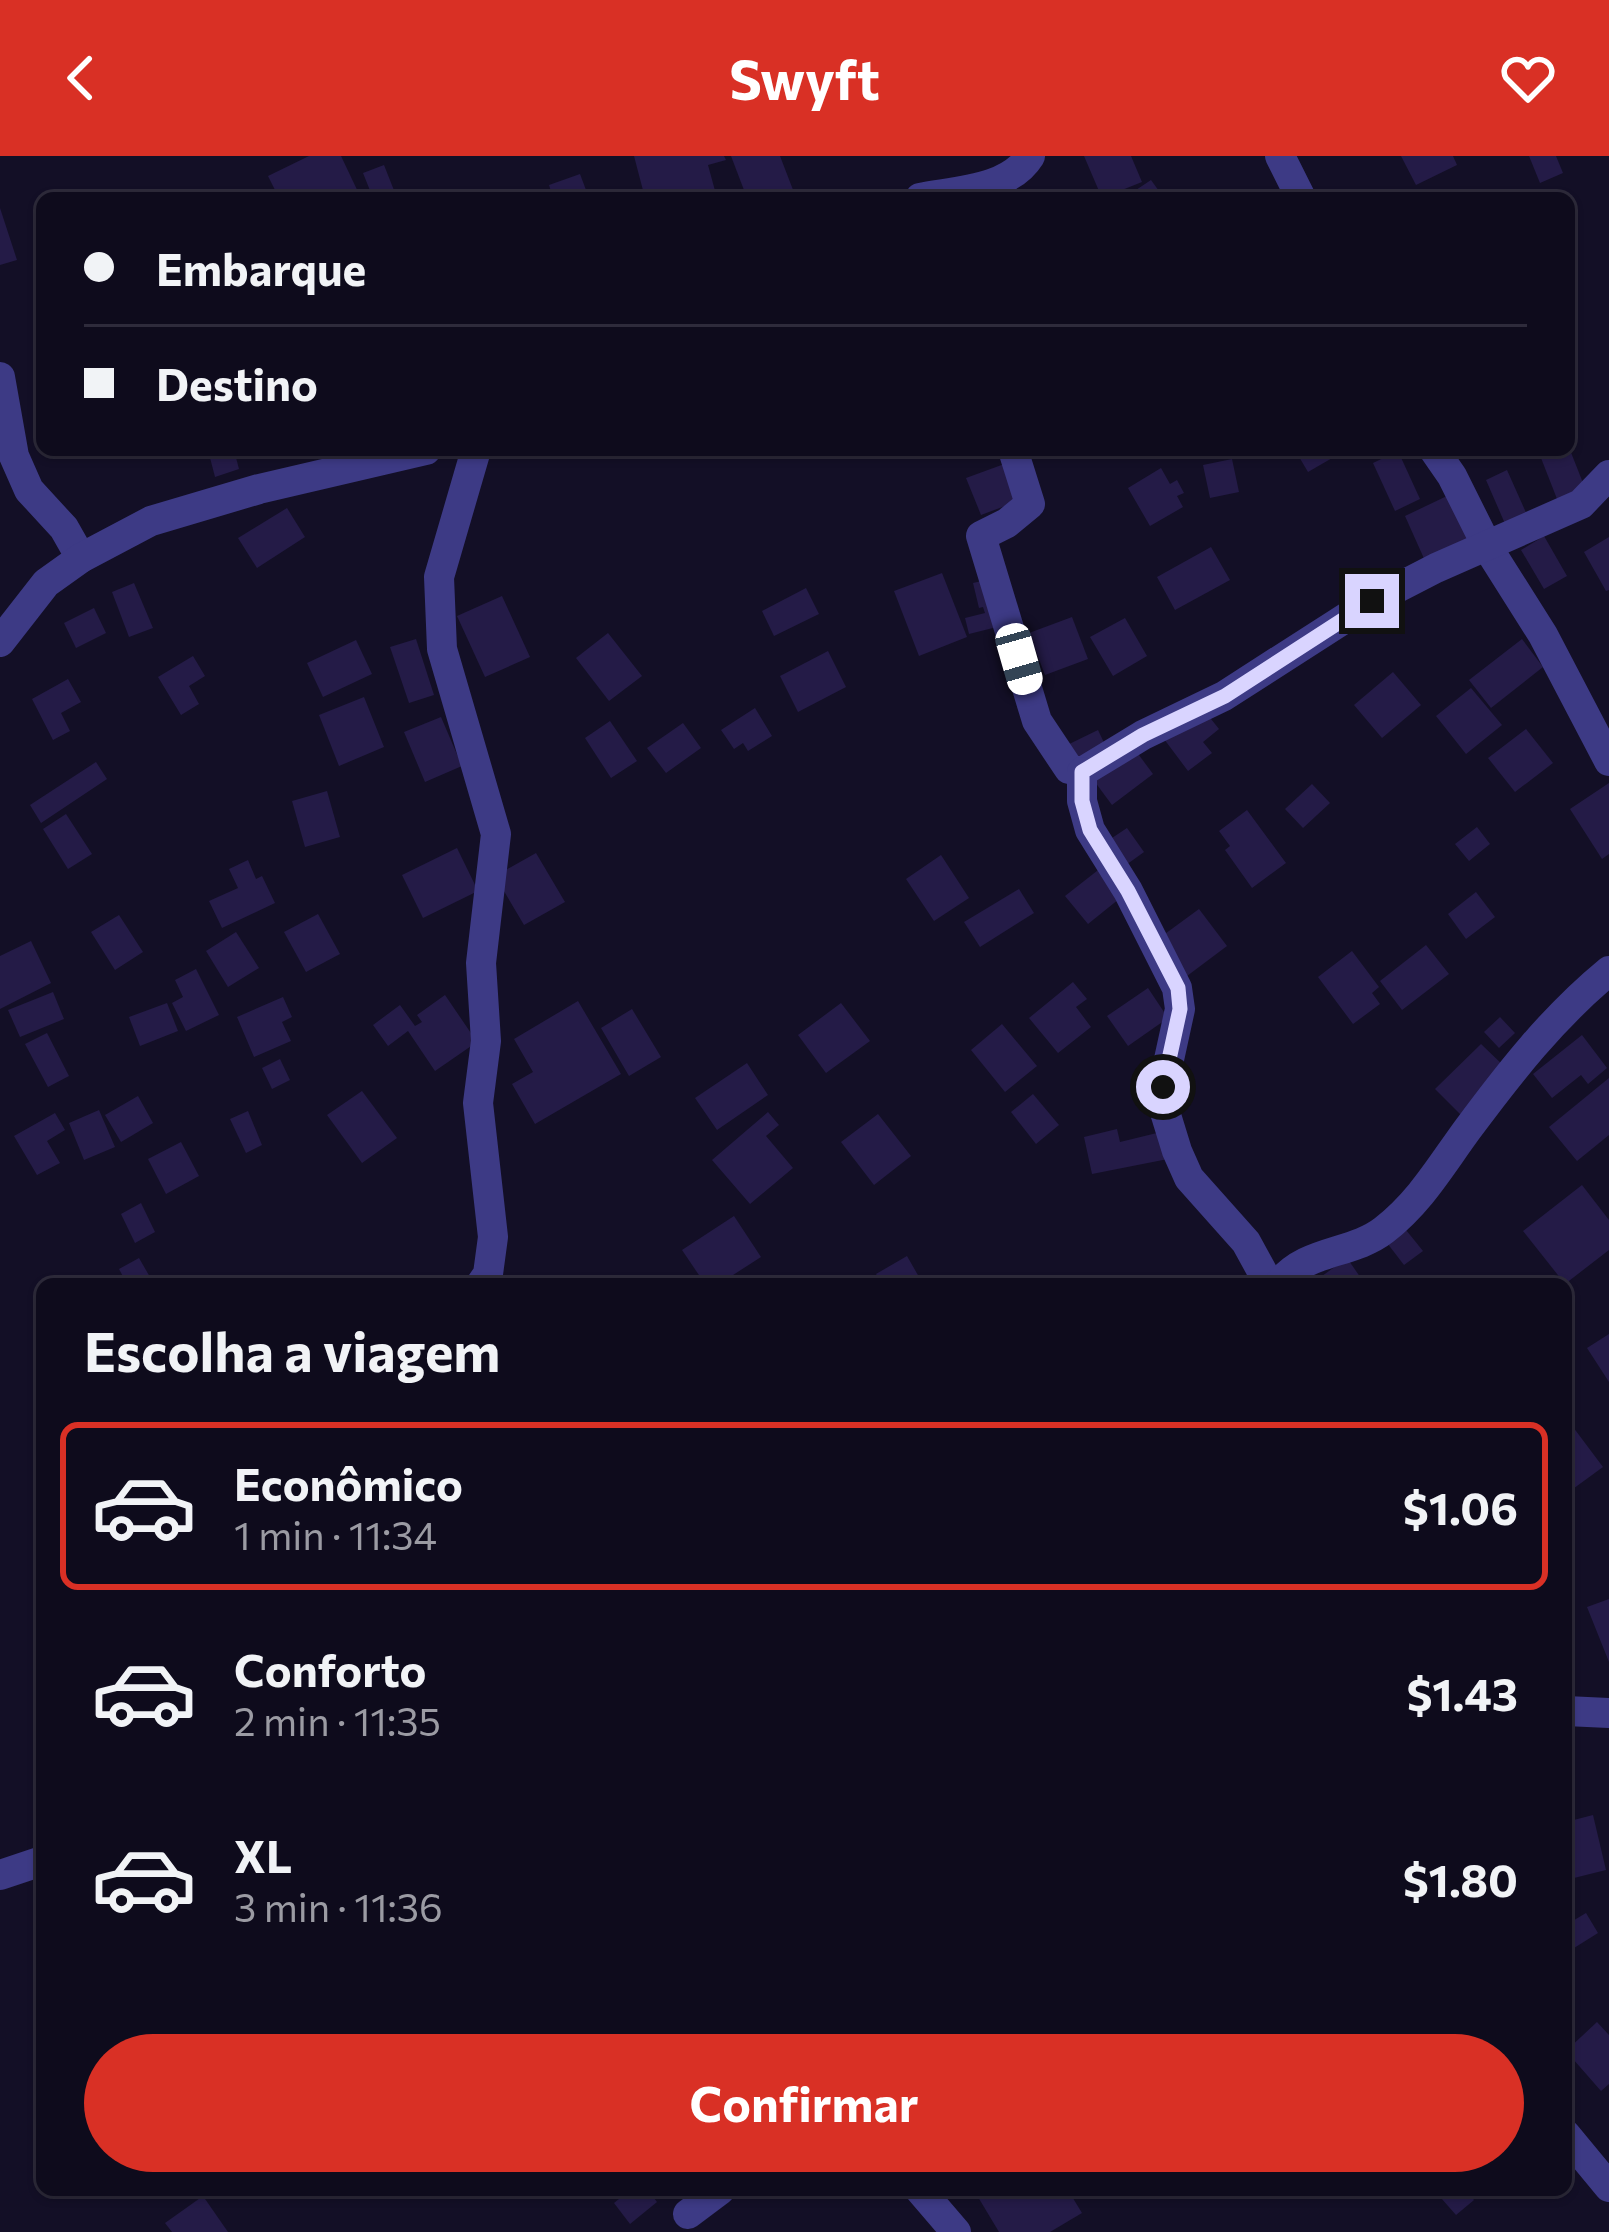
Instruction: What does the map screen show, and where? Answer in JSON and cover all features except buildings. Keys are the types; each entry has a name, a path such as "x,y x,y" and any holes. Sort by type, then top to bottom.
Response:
{"street":[{"path":"948,192 1000,181 1030,156"},
{"path":"1280,156 1298,192"},
{"path":"0,377 14,456 29,490 64,528 81,558"},
{"path":"0,642 46,583 81,558 151,521 259,489 399,456"},
{"path":"474,456 440,578 442,649 496,834 481,963 486,1042 478,1103 494,1237 485,1278"},
{"path":"1015,456 1030,504 1007,524 981,536 1037,721 1069,769 1082,772 1143,735 1225,696 1372,601 1581,504 1609,475"},
{"path":"1437,456 1543,635 1609,761"},
{"path":"1082,772 1082,801 1090,830 1178,988 1180,1009 1163,1087 1177,1150 1189,1178 1246,1242 1266,1278"},
{"path":"1286,1278 1308,1259 1367,1243 1417,1202 1564,1008 1609,971"},
{"path":"1572,1711 1609,1712"},
{"path":"0,1875 36,1863"},
{"path":"1572,2142 1609,2187"},
{"path":"688,2214 712,2196"},
{"path":"925,2196 956,2232"}],"route":[{"path":"1163,1087 1180,1009 1178,988 1090,830 1082,801 1082,772 1143,735 1225,696 1372,601"}]}
